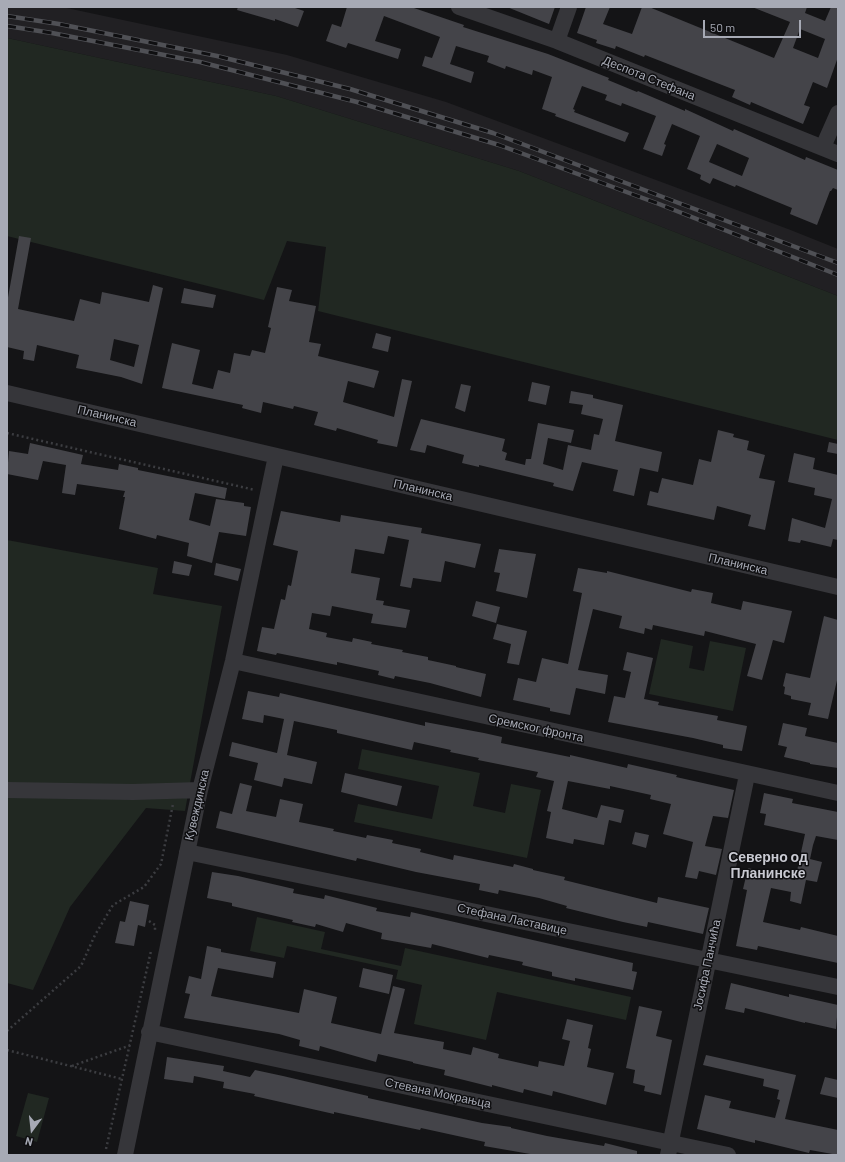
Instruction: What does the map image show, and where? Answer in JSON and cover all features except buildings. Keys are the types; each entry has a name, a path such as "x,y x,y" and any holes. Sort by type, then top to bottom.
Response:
{"street":[{"name":"Деспота Стефана","path":"459,7 557,41 838,154"},
{"path":"557,41 569,7"},
{"path":"823,148 838,113"},
{"name":"Планинска","path":"7,393 838,587"},
{"name":"Кувеждинска","path":"125,1155 149,1032 200,790 234,661 276,456"},
{"name":"Сремског фронта","path":"234,661 747,775 838,793"},
{"name":"Јосифа Панчића","path":"669,1149 747,775"},
{"path":"7,790 80,792 200,790"},
{"name":"Стефана Ластавице","path":"187,852 838,987"},
{"name":"Стевана Мокрањца","path":"149,1032 669,1149 728,1155"}],"path":[{"path":"7,433 268,493"},
{"path":"7,1031 81,966 95,935 113,905 144,887 157,870 161,864 175,791"},
{"path":"149,921 155,925 153,939"},
{"path":"106,1149 152,946"},
{"path":"71,1066 130,1046"},
{"path":"7,1050 122,1079"}],"shaded area":[{"path":"7,7 62,7 287,55 446,102 838,249 838,296 519,171 276,96 7,38"},
{"path":"7,38 276,96 519,171 838,296 838,440 318,311 326,247 287,241 264,300 7,236"},
{"path":"7,540 158,568 153,594 222,606 185,811 146,808 70,907 33,990 7,983"},
{"path":"661,639 693,646 689,668 704,671 710,641 746,648 733,711 649,694"},
{"path":"362,749 480,773 473,806 505,813 511,784 541,790 527,858 354,822 358,804 432,819 439,786 358,769"},
{"path":"257,917 325,932 321,949 401,966 405,948 631,997 626,1020 497,992 486,1040 414,1024 422,985 396,979 398,970 287,946 284,958 250,951"},
{"path":"28,1093 49,1098 37,1142 16,1136"}],"railway":[{"path":"7,16 59,24 217,56 350,89 493,133 838,263"},
{"path":"7,26 52,33 200,62 357,102 499,145 659,204 838,275"}],"district":[{"name":"Северно од Планинске","path":"768,866"}]}
